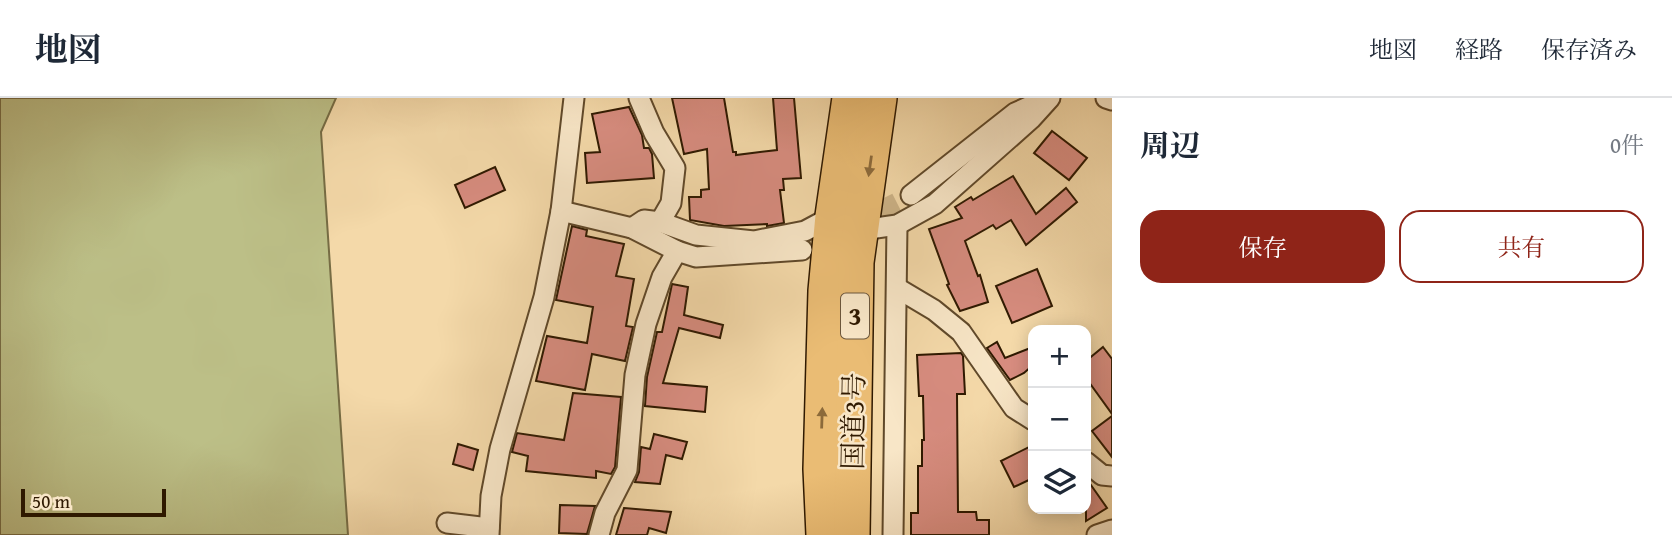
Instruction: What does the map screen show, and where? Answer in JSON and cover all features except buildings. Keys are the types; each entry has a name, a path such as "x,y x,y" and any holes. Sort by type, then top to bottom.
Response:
{"highway":[{"name":"国道3号","path":"850,98 851,231 856,262 852,535"},
{"name":"国道3号","path":"824,535 821,469 826,292 851,231 879,98"},
{"path":"851,231 866,284 865,535"},
{"path":"818,535 821,469"}],"street":[{"path":"447,523 486,530 500,449 544,297 561,211 573,98"},
{"path":"639,98 654,133 675,168 671,203 660,222"},
{"path":"632,228 644,220 660,222 696,235 754,241 805,231 851,231 897,225 935,205 1031,119 1049,98"},
{"path":"911,195 1016,113 1049,98"},
{"path":"1106,98 1112,100"},
{"path":"561,211 632,228 677,251 696,257 802,250"},
{"path":"893,535 897,225"},
{"path":"599,535 605,513 627,470 635,375 646,324 662,277 677,251"},
{"path":"897,288 934,310 961,332 1014,408 1028,417"},
{"path":"1091,465 1102,475 1112,476"},
{"path":"1097,535 1112,530"}],"green space":[{"path":"0,98 336,98 321,132 348,535 0,535"}],"tunnel":[{"path":"802,250 911,195"}]}
